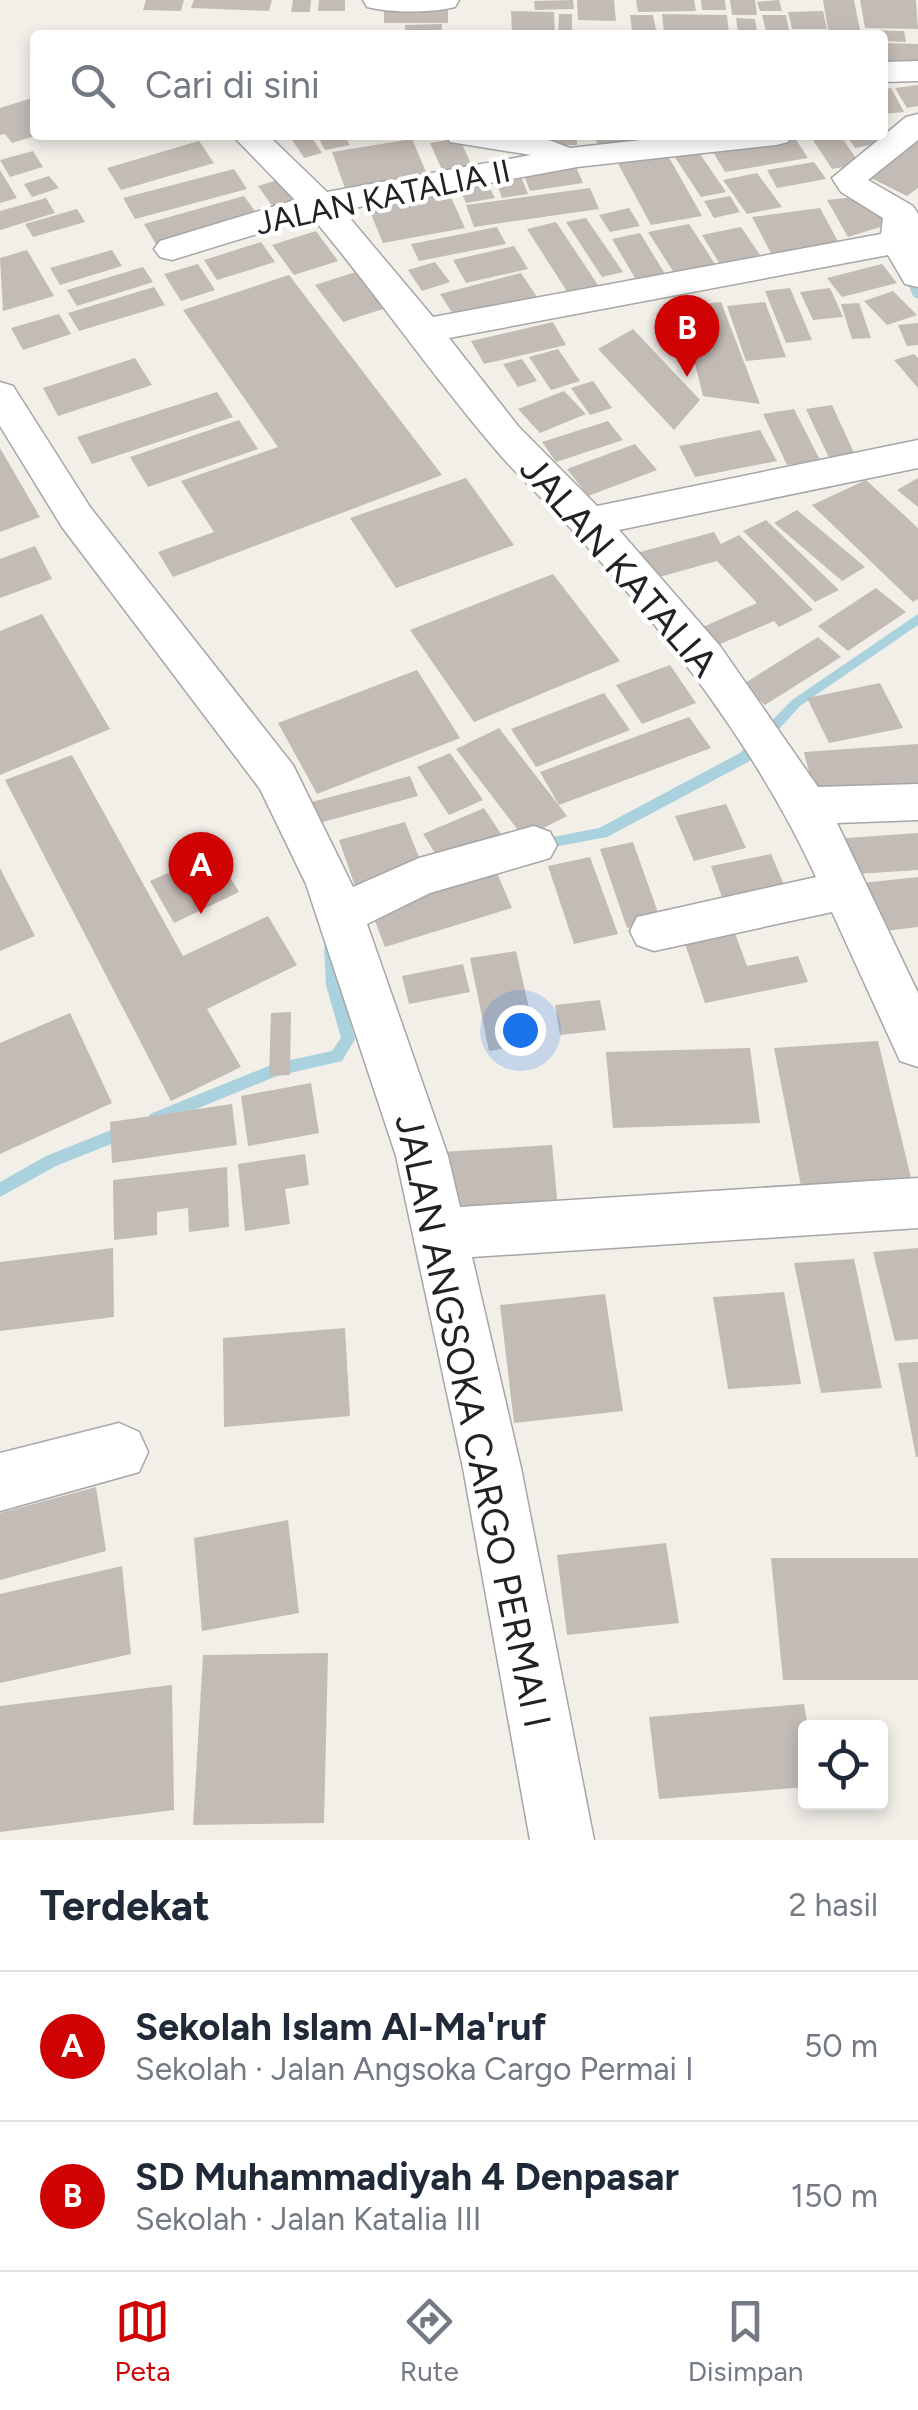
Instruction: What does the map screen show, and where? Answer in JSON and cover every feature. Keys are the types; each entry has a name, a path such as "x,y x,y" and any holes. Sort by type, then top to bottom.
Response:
{"street":[{"path":"378,0 444,0"},
{"path":"888,72 918,71"},
{"path":"888,124 918,122"},
{"path":"918,122 848,178 906,224 918,276"},
{"name":"JALAN KATALIA","path":"254,140 319,204 504,435 589,522 705,658 806,806 918,1045"},
{"path":"511,140 572,158"},
{"name":"JALAN KATALIA II","path":"172,249 319,204 572,158 732,140"},
{"path":"424,331 906,224"},
{"name":"JALAN ANGSOKA CARGO PERMAI I","path":"0,395 76,516 276,778 340,915 422,1156 492,1468 562,1840"},
{"path":"589,522 918,454"},
{"path":"806,806 918,802"},
{"path":"340,915 419,876 534,845"},
{"path":"654,931 845,890"},
{"path":"440,1234 918,1203"},
{"path":"0,1482 118,1452"}],"building":[{"path":"146,0 184,0 181,11 143,10"},
{"path":"194,0 272,0 269,11 191,8"},
{"path":"293,0 311,0 310,12 291,12"},
{"path":"319,0 345,0 345,11 318,11"},
{"path":"573,0 574,9 535,10 534,1"},
{"path":"577,0 614,0 616,21 578,20"},
{"path":"636,0 694,0 696,11 638,12"},
{"path":"701,0 725,0 726,10 702,10"},
{"path":"730,0 755,0 757,15 732,15"},
{"path":"779,0 782,11 760,11 757,2"},
{"path":"823,0 854,0 860,30 828,30"},
{"path":"860,0 916,0 918,29 865,28"},
{"path":"384,5 448,5 448,23 384,23"},
{"path":"511,11 554,12 555,30 512,30"},
{"path":"823,11 827,29 792,29 788,12"},
{"path":"559,14 572,14 572,30 558,30"},
{"path":"662,14 727,15 729,30 664,30"},
{"path":"630,15 653,15 656,30 632,30"},
{"path":"762,15 786,15 789,30 766,30"},
{"path":"736,18 755,19 757,30 738,30"},
{"path":"442,24 442,30 405,30 405,25"},
{"path":"888,31 904,31 906,42 888,41"},
{"path":"888,43 918,44 918,65 888,64"},
{"path":"918,85 918,106 907,108 895,88"},
{"path":"891,88 904,112 888,114"},
{"path":"30,99 30,138 12,143 5,134 0,135 0,108"},
{"path":"888,135 892,140 855,148 849,140 888,140"},
{"path":"292,140 313,140 322,153 304,158"},
{"path":"320,140 347,140 350,145 325,150"},
{"path":"412,140 429,179 346,191 332,152"},
{"path":"460,140 476,174 446,179 430,143"},
{"path":"547,140 577,140 577,145 547,145"},
{"path":"596,140 627,142 599,147"},
{"path":"796,140 808,158 725,172 713,152"},
{"path":"813,140 843,140 860,164 832,169"},
{"path":"199,141 214,163 121,190 107,168"},
{"path":"918,141 918,188 907,196 869,177"},
{"path":"33,151 43,167 10,177 0,160"},
{"path":"698,151 726,192 701,197 674,156"},
{"path":"666,152 702,216 651,225 616,160"},
{"path":"814,162 826,179 777,188 767,170"},
{"path":"576,167 583,183 530,191 524,175"},
{"path":"234,169 247,189 135,219 123,198"},
{"path":"0,170 17,198 0,203"},
{"path":"757,173 782,207 747,214 723,180"},
{"path":"49,176 59,188 32,197 24,184"},
{"path":"287,177 309,204 278,214 258,186"},
{"path":"521,177 528,194 502,198 496,181"},
{"path":"486,181 495,198 466,203 458,186"},
{"path":"590,188 599,209 474,227 466,205"},
{"path":"449,193 465,228 383,243 368,207"},
{"path":"244,196 262,221 160,251 144,224"},
{"path":"730,196 740,212 714,218 704,201"},
{"path":"855,197 890,224 848,237 827,200"},
{"path":"46,198 55,213 0,230 0,211"},
{"path":"629,208 640,226 610,232 599,215"},
{"path":"820,208 841,247 773,257 752,217"},
{"path":"77,209 85,222 33,237 25,224"},
{"path":"586,218 623,272 602,277 566,222"},
{"path":"556,222 598,285 568,293 527,229"},
{"path":"689,224 715,264 674,273 648,232"},
{"path":"497,227 506,244 419,261 411,244"},
{"path":"741,227 760,255 720,264 702,235"},
{"path":"316,231 338,261 294,275 272,245"},
{"path":"640,233 667,277 638,283 612,239"},
{"path":"261,242 275,262 217,280 204,260"},
{"path":"514,246 528,269 466,283 453,260"},
{"path":"27,250 54,296 3,311 0,258"},
{"path":"112,250 122,266 60,285 50,268"},
{"path":"435,262 450,282 422,291 408,270"},
{"path":"198,264 215,290 181,301 164,274"},
{"path":"882,264 897,283 842,297 827,278"},
{"path":"143,267 153,282 77,306 67,290"},
{"path":"362,270 389,307 343,322 315,285"},
{"path":"521,273 539,300 458,322 440,294"},
{"path":"289,275 442,475 173,577 158,552 214,532 181,481 278,447 183,310"},
{"path":"154,287 165,305 79,331 68,313"},
{"path":"790,288 812,340 786,343 765,291"},
{"path":"830,288 843,317 813,320 800,292"},
{"path":"893,291 917,315 887,325 864,301"},
{"path":"721,302 760,404 703,396 681,307"},
{"path":"765,302 786,357 746,361 727,306"},
{"path":"859,303 871,338 852,339 841,304"},
{"path":"59,314 71,334 23,350 11,328"},
{"path":"553,322 566,345 484,364 471,341"},
{"path":"918,323 918,345 907,346 898,325"},
{"path":"633,329 700,400 674,430 598,349"},
{"path":"558,349 580,381 551,390 529,357"},
{"path":"914,354 918,358 918,388 894,360"},
{"path":"135,358 152,385 58,416 43,388"},
{"path":"522,359 537,381 518,387 503,364"},
{"path":"593,381 612,408 590,415 571,388"},
{"path":"564,391 586,414 540,433 518,409"},
{"path":"217,392 233,417 92,464 77,437"},
{"path":"832,405 856,457 830,460 806,409"},
{"path":"794,409 820,460 787,465 763,414"},
{"path":"239,420 258,449 148,487 130,457"},
{"path":"608,421 623,440 556,462 542,442"},
{"path":"760,430 777,461 695,477 679,446"},
{"path":"635,444 657,470 588,496 567,469"},
{"path":"0,448 40,517 0,532"},
{"path":"466,478 514,545 396,588 350,518"},
{"path":"918,478 918,507 897,490"},
{"path":"866,480 918,528 918,599 913,602 812,505"},
{"path":"797,510 865,567 842,581 774,523"},
{"path":"766,520 839,590 815,602 743,531"},
{"path":"714,532 721,544 739,535 813,610 779,627 774,621 718,645 703,627 757,603 717,561 645,581 629,555"},
{"path":"35,546 52,579 0,598 0,559"},
{"path":"553,574 620,661 474,722 410,630"},
{"path":"876,588 906,612 848,651 818,626"},
{"path":"42,614 110,729 0,775 0,631"},
{"path":"818,637 841,657 765,705 742,685"},
{"path":"670,665 696,703 642,724 616,685"},
{"path":"417,670 460,738 317,794 278,723"},
{"path":"880,683 903,728 829,743 807,698"},
{"path":"604,693 630,730 536,767 511,729"},
{"path":"689,717 711,748 559,805 540,772"},
{"path":"499,728 567,816 524,838 456,749"},
{"path":"918,744 918,791 815,798 804,752"},
{"path":"450,753 483,800 449,815 417,767"},
{"path":"72,755 183,956 268,916 297,965 207,1009 241,1067 171,1101 5,780"},
{"path":"410,776 418,796 312,825 304,804"},
{"path":"726,804 746,848 694,861 675,816"},
{"path":"484,808 503,837 442,864 423,834"},
{"path":"405,822 424,870 356,889 339,840"},
{"path":"918,833 918,870 841,875 832,839"},
{"path":"633,842 661,921 627,928 600,849"},
{"path":"215,852 239,892 174,923 150,881"},
{"path":"771,854 788,894 725,906 711,866"},
{"path":"590,857 618,934 574,944 548,866"},
{"path":"0,868 35,936 0,951"},
{"path":"497,873 512,908 385,947 371,911"},
{"path":"918,877 918,927 868,933 853,884"},
{"path":"732,925 747,966 798,956 808,982 705,1003 682,935"},
{"path":"516,951 537,1043 489,1051 470,958"},
{"path":"463,964 470,992 409,1004 402,976"},
{"path":"600,1000 606,1030 560,1035 555,1005"},
{"path":"291,1012 290,1075 269,1076 271,1013"},
{"path":"70,1013 112,1103 0,1154 0,1043"},
{"path":"878,1041 911,1178 801,1186 774,1048"},
{"path":"750,1048 760,1123 613,1128 606,1052"},
{"path":"311,1083 319,1133 248,1146 241,1096"},
{"path":"232,1104 237,1145 112,1163 110,1122"},
{"path":"552,1145 558,1209 445,1217 441,1152"},
{"path":"305,1154 309,1185 285,1189 290,1224 245,1231 238,1164"},
{"path":"227,1167 229,1227 189,1232 188,1208 157,1212 157,1235 114,1240 113,1180"},
{"path":"113,1248 114,1317 0,1331 0,1262"},
{"path":"918,1248 918,1339 895,1341 873,1252"},
{"path":"854,1259 882,1388 821,1393 794,1263"},
{"path":"784,1292 801,1384 728,1389 713,1297"},
{"path":"605,1294 623,1411 514,1423 500,1305"},
{"path":"345,1328 350,1416 224,1427 223,1338"},
{"path":"918,1362 918,1457 916,1457 898,1363"},
{"path":"96,1487 106,1551 0,1580 0,1513"},
{"path":"288,1520 299,1613 202,1631 194,1538"},
{"path":"666,1543 679,1623 567,1635 557,1555"},
{"path":"771,1558 918,1558 918,1680 783,1680"},
{"path":"122,1566 131,1654 0,1683 0,1594"},
{"path":"328,1653 324,1823 193,1825 203,1655"},
{"path":"172,1685 174,1810 0,1832 0,1706"},
{"path":"804,1704 807,1720 798,1720 798,1788 659,1799 649,1717"}],"waterway":[{"path":"907,270 918,296"},
{"path":"538,845 602,833 745,757 796,703 918,619"},
{"path":"155,1119 276,1070 337,1056 348,1039 333,985 331,946"},
{"path":"0,1190 51,1161 126,1131"}],"place":[{"name":"SD Muhammadiyah 4 Denpasar","path":"687,377"},
{"name":"Sekolah Islam Al-Ma'ruf","path":"201,914"}]}
